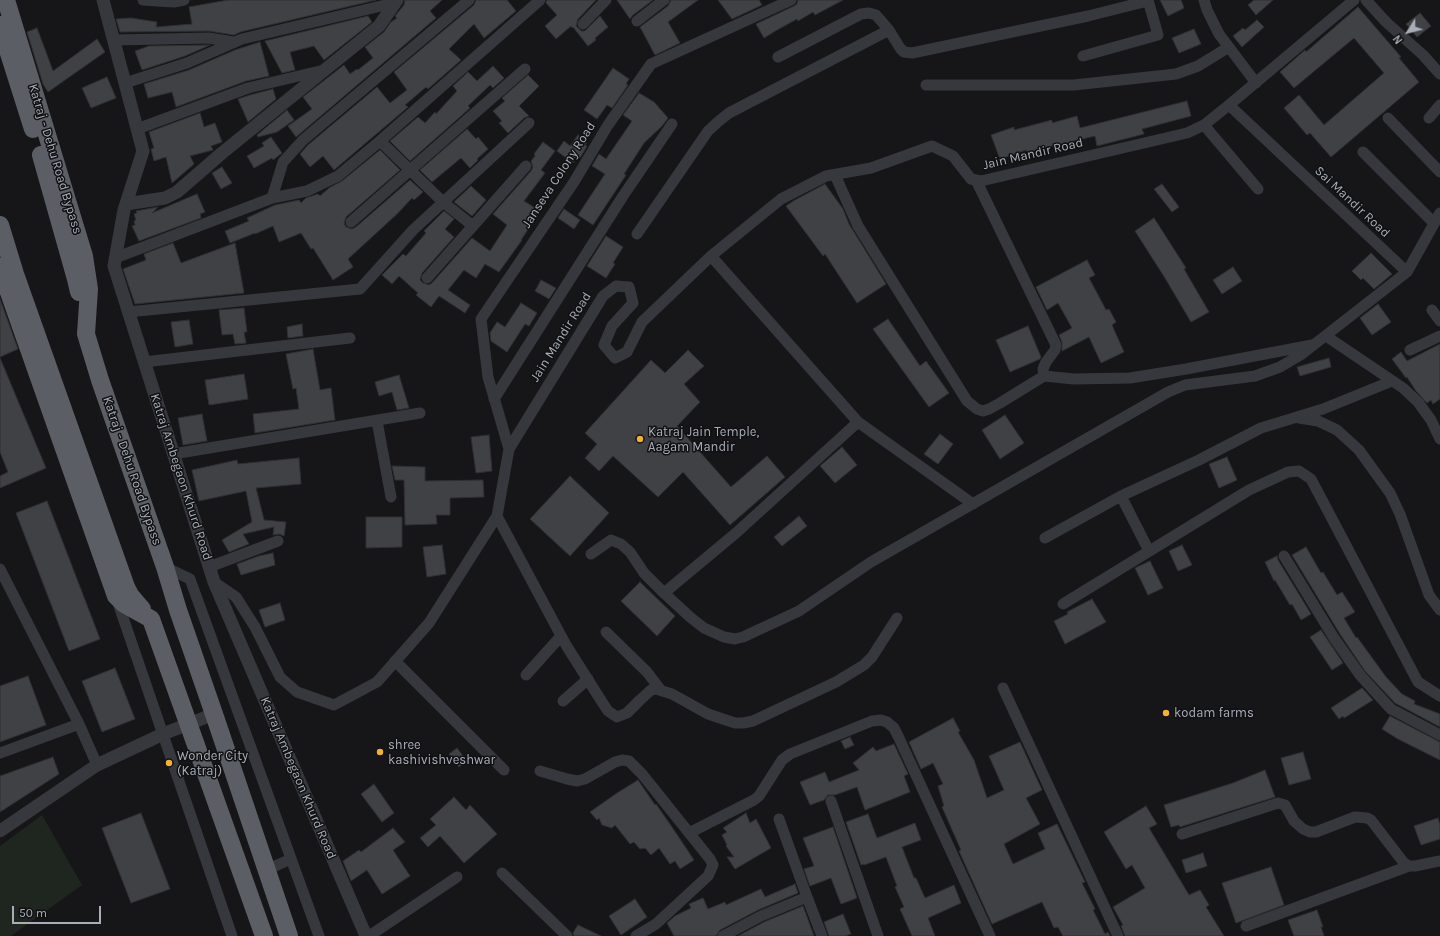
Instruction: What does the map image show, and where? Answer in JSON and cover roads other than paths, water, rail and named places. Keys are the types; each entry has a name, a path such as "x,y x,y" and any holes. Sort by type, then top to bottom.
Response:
{"highway":[{"name":"Katraj - Dehu Road Bypass","path":"6,0 84,256 89,289 86,334 100,380 165,567 178,610 288,936"},
{"path":"0,25 38,142 76,279 86,334"},
{"path":"0,224 16,274 126,587 130,595 151,619 264,936"},
{"path":"0,267 116,596 124,604 151,619"}],"street":[{"name":"Katraj Ambegaon Khurd Road","path":"103,0 143,151 126,204 114,266 214,582 367,936"},
{"path":"143,0 174,2 184,0"},
{"path":"272,198 283,162 303,140 469,0"},
{"path":"115,258 272,198 308,191 338,176 380,141 540,0"},
{"path":"583,24 606,0"},
{"path":"637,21 664,0"},
{"name":"Janseva Colony Road","path":"509,449 488,376 481,319 574,182 608,124 651,64 791,0"},
{"path":"1204,0 1207,10 1219,34 1256,83"},
{"path":"1366,0 1386,22 1423,55 1440,74"},
{"path":"778,57 861,14 869,13 876,15 889,30 900,48 904,52 912,53 1088,16 1148,1 1158,35 1083,56"},
{"path":"125,83 186,64 242,39 395,2"},
{"path":"126,204 164,198 177,192 216,158 379,26 395,2"},
{"name":"Jain Mandir Road","path":"214,582 236,597 255,627 280,677 297,692 334,705 377,682 429,623 498,516 509,449 603,296 616,286 629,287 632,303 612,326 604,345 615,358 627,352 642,322 711,256 781,199 826,176 871,168 932,146 953,156 971,179 981,181 1187,133 1204,125 1229,106 1349,2"},
{"path":"636,234 708,131 719,121 729,114 889,30"},
{"path":"114,40 209,38 234,42"},
{"path":"926,86 1074,85 1176,74 1198,66 1229,47"},
{"path":"351,222 525,69"},
{"path":"137,128 248,88 324,70"},
{"path":"1429,118 1440,105"},
{"name":"Sai Mandir Road","path":"1229,106 1407,272"},
{"path":"1388,118 1440,172"},
{"path":"128,312 360,289 413,230 529,123"},
{"path":"494,398 623,196 672,124"},
{"path":"1204,125 1258,189"},
{"path":"380,141 444,202 473,226"},
{"path":"1363,152 1434,223"},
{"path":"427,278 526,166"},
{"path":"834,175 858,226 967,401 977,409 983,411 989,409 1044,376 1074,379 1130,378 1315,345"},
{"path":"976,180 1056,345 1055,350 1046,362 1044,376"},
{"path":"591,554 611,540 621,544 630,552 644,573 664,593 704,628 724,637 735,639 743,637 798,611 871,562 1168,392 1185,385 1255,376 1280,367 1302,354 1407,272 1440,213"},
{"path":"711,256 858,422 972,504"},
{"path":"1432,310 1440,321"},
{"path":"1326,336 1404,388 1418,402 1431,420 1440,439"},
{"path":"1410,350 1440,336"},
{"path":"144,362 350,338"},
{"path":"1045,538 1121,496 1199,460 1261,428 1323,409 1392,381"},
{"path":"173,454 420,413"},
{"path":"1296,417 1318,421 1337,430 1359,450 1390,493 1400,514 1429,595 1440,610"},
{"path":"377,420 391,497"},
{"path":"664,593 736,533 858,422"},
{"path":"1063,604 1249,490 1288,472 1300,471 1311,479 1418,682 1440,696"},
{"path":"1121,496 1149,551"},
{"path":"498,516 561,636 608,711 617,717 626,713 652,690 660,689"},
{"path":"209,567 278,542"},
{"path":"1284,556 1334,638 1360,675 1391,709 1440,735"},
{"path":"165,567 190,579 318,936"},
{"path":"0,569 79,724 97,765"},
{"path":"116,596 232,936"},
{"path":"606,632 647,672 660,689 708,714 735,723 743,723 753,721 836,682 864,665 872,658 897,618"},
{"path":"526,675 561,636"},
{"path":"395,662 504,770"},
{"path":"563,701 588,679"},
{"path":"1002,688 1118,936"},
{"path":"0,831 97,765 164,734 214,714"},
{"path":"689,833 754,800 759,796 782,760 790,754 872,721 881,720 887,722 894,728 899,738 990,936"},
{"path":"0,753 79,724"},
{"path":"540,771 578,781 585,779 615,762 622,760 628,761 642,774 710,859 713,865 705,879 656,924 636,936"},
{"path":"831,801 878,936"},
{"path":"1182,834 1278,804 1285,805 1294,821 1303,829 1310,832 1316,832 1355,817 1367,818 1400,859 1409,866"},
{"path":"779,819 822,936"},
{"path":"266,870 291,860"},
{"path":"1246,926 1409,866 1440,861"},
{"path":"502,872 567,936"},
{"path":"367,936 457,877"},
{"path":"723,936 761,916 807,897"}],"place":[{"name":"Katraj Jain Temple, Aagam Mandir","path":"640,439"},
{"name":"kodam farms","path":"1166,713"},
{"name":"shree kashivishveshwar","path":"380,752"},
{"name":"Wonder City (Katraj)","path":"169,763"}]}
